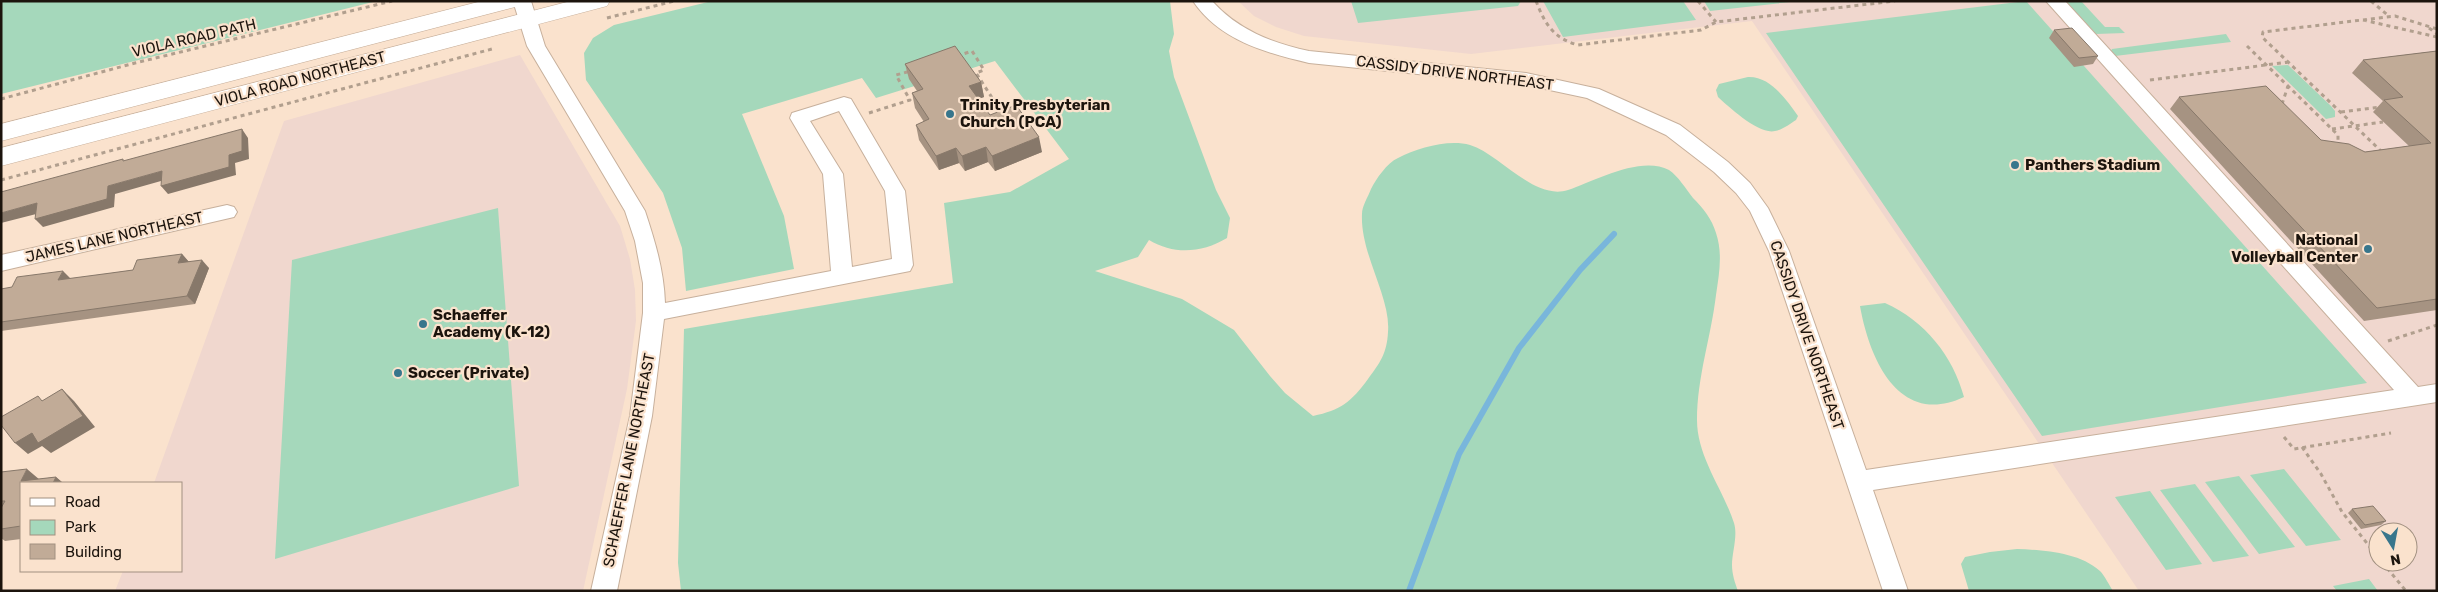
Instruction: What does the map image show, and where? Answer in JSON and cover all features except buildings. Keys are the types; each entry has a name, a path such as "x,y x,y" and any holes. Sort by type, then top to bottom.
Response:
{"main road":[{"name":"VIOLA ROAD NORTHEAST","path":"1,132 511,1"},
{"name":"VIOLA ROAD NORTHEAST","path":"1,157 525,11 599,1"}],"street":[{"name":"CASSIDY DRIVE NORTHEAST","path":"1202,1 1214,17 1227,27 1262,46 1309,57 1526,79 1592,93 1672,130 1698,148 1743,188 1758,208 1780,251 1857,482 1896,591"},
{"path":"2055,1 2414,397"},
{"name":"SCHAEFFER LANE NORTHEAST","path":"525,11 536,46 635,211 645,241 654,283 654,313 650,357 641,416 604,591"},
{"path":"654,313 903,265 895,191 844,103 799,118 833,174 842,276"},
{"name":"JAMES LANE NORTHEAST","path":"1,262 228,212"},
{"path":"1857,482 2437,393"}],"path":[{"name":"VIOLA ROAD PATH","path":"1,99 135,63 392,1"},
{"path":"1536,1 1545,24 1555,37 1563,42 1578,45 1701,30 1716,22 1895,1"},
{"path":"1698,1 1708,15 1716,22"},
{"path":"2371,1 2390,17"},
{"path":"2387,157 2262,37 2263,32 2390,17 2399,17 2437,29"},
{"path":"2360,20 2437,35"},
{"path":"2429,27 2437,35"},
{"path":"2246,46 2338,135 2338,150"},
{"path":"1,180 496,48"},
{"path":"953,57 972,51 984,70 976,73 1004,116"},
{"path":"2149,80 2289,62"},
{"path":"854,118 910,100 896,75 915,69"},
{"path":"2280,110 2288,86"},
{"path":"2341,112 2383,107"},
{"path":"2332,129 2383,122"},
{"path":"2368,346 2437,325"},
{"path":"2270,420 2294,449 2391,433"},
{"path":"2302,447 2321,474 2342,512 2368,544"},
{"path":"2390,572 2406,591"}],"shaded area":[{"path":"1238,1 2437,1 2437,591 2139,591 1752,21 1471,54 1304,36 1276,27 1254,16"},
{"name":"Schaeffer Academy (K-12)","path":"520,55 620,226 630,259 635,290 636,321 627,389 583,591 115,591 123,572 182,572 182,482 154,482 284,121"}],"green space":[{"path":"1,1 377,1 1,94"},
{"path":"712,1 1170,1 1174,34 1169,51 1174,77 1216,190 1230,218 1227,238 1208,247 1188,250 1168,248 1149,240 1138,257 1095,271 1182,299 1234,330 1285,393 1313,416 1338,408 1351,399 1372,373 1384,352 1388,332 1388,319 1366,244 1362,211 1373,185 1394,160 1406,154 1433,146 1461,143 1481,150 1530,183 1555,192 1568,190 1632,167 1658,166 1669,170 1679,179 1707,214 1718,241 1720,256 1719,272 1714,311 1699,388 1697,420 1701,447 1734,523 1735,544 1732,568 1738,591 681,591 678,563 684,329 953,283 944,203 1010,192 1069,159 995,61 876,98 862,78 742,114 784,216 794,269 686,291 682,248 663,193 586,80 584,53 593,38 614,25"},
{"path":"1351,1 1521,1 1518,6 1358,23"},
{"path":"1543,1 1683,1 1696,20 1563,37"},
{"path":"1704,1 1799,1 1710,11"},
{"name":"Panthers Stadium","path":"2026,1 2367,383 2042,436 1766,33"},
{"path":"2065,1 2081,1 2105,27 2119,27 2125,33 2096,34"},
{"path":"2226,34 2231,42 2115,56 2111,51 2112,49"},
{"path":"2288,65 2331,106 2335,111 2335,117 2326,119 2272,66"},
{"path":"1748,77 1763,80 1777,90 1798,116 1796,120 1786,127 1775,131 1761,129 1753,125 1718,97 1716,90 1719,84"},
{"name":"Soccer (Private)","path":"498,208 519,486 275,559 292,260"},
{"path":"1885,303 1913,320 1935,341 1953,368 1964,397 1941,404 1921,403 1904,395 1891,382 1879,365 1871,346 1860,306"},
{"path":"2284,469 2341,540 2306,546 2250,475"},
{"path":"2239,476 2295,547 2259,554 2205,482"},
{"path":"2195,484 2249,556 2213,562 2160,490"},
{"path":"2150,491 2202,564 2166,570 2115,497"},
{"path":"2017,549 2049,551 2082,560 2100,571 2113,591 1969,591 1961,564 1965,557"},
{"path":"2369,579 2378,591 2337,591 2333,586"}],"waterway":[{"path":"1409,591 1459,454 1519,348 1580,270 1614,234"}],"place":[{"name":"Trinity Presbyterian Church (PCA)","path":"950,114"},
{"name":"Panthers Stadium","path":"2015,165"},
{"name":"National Volleyball Center","path":"2368,249"},
{"name":"Schaeffer Academy (K-12)","path":"423,324"},
{"name":"Soccer (Private)","path":"398,373"}]}
